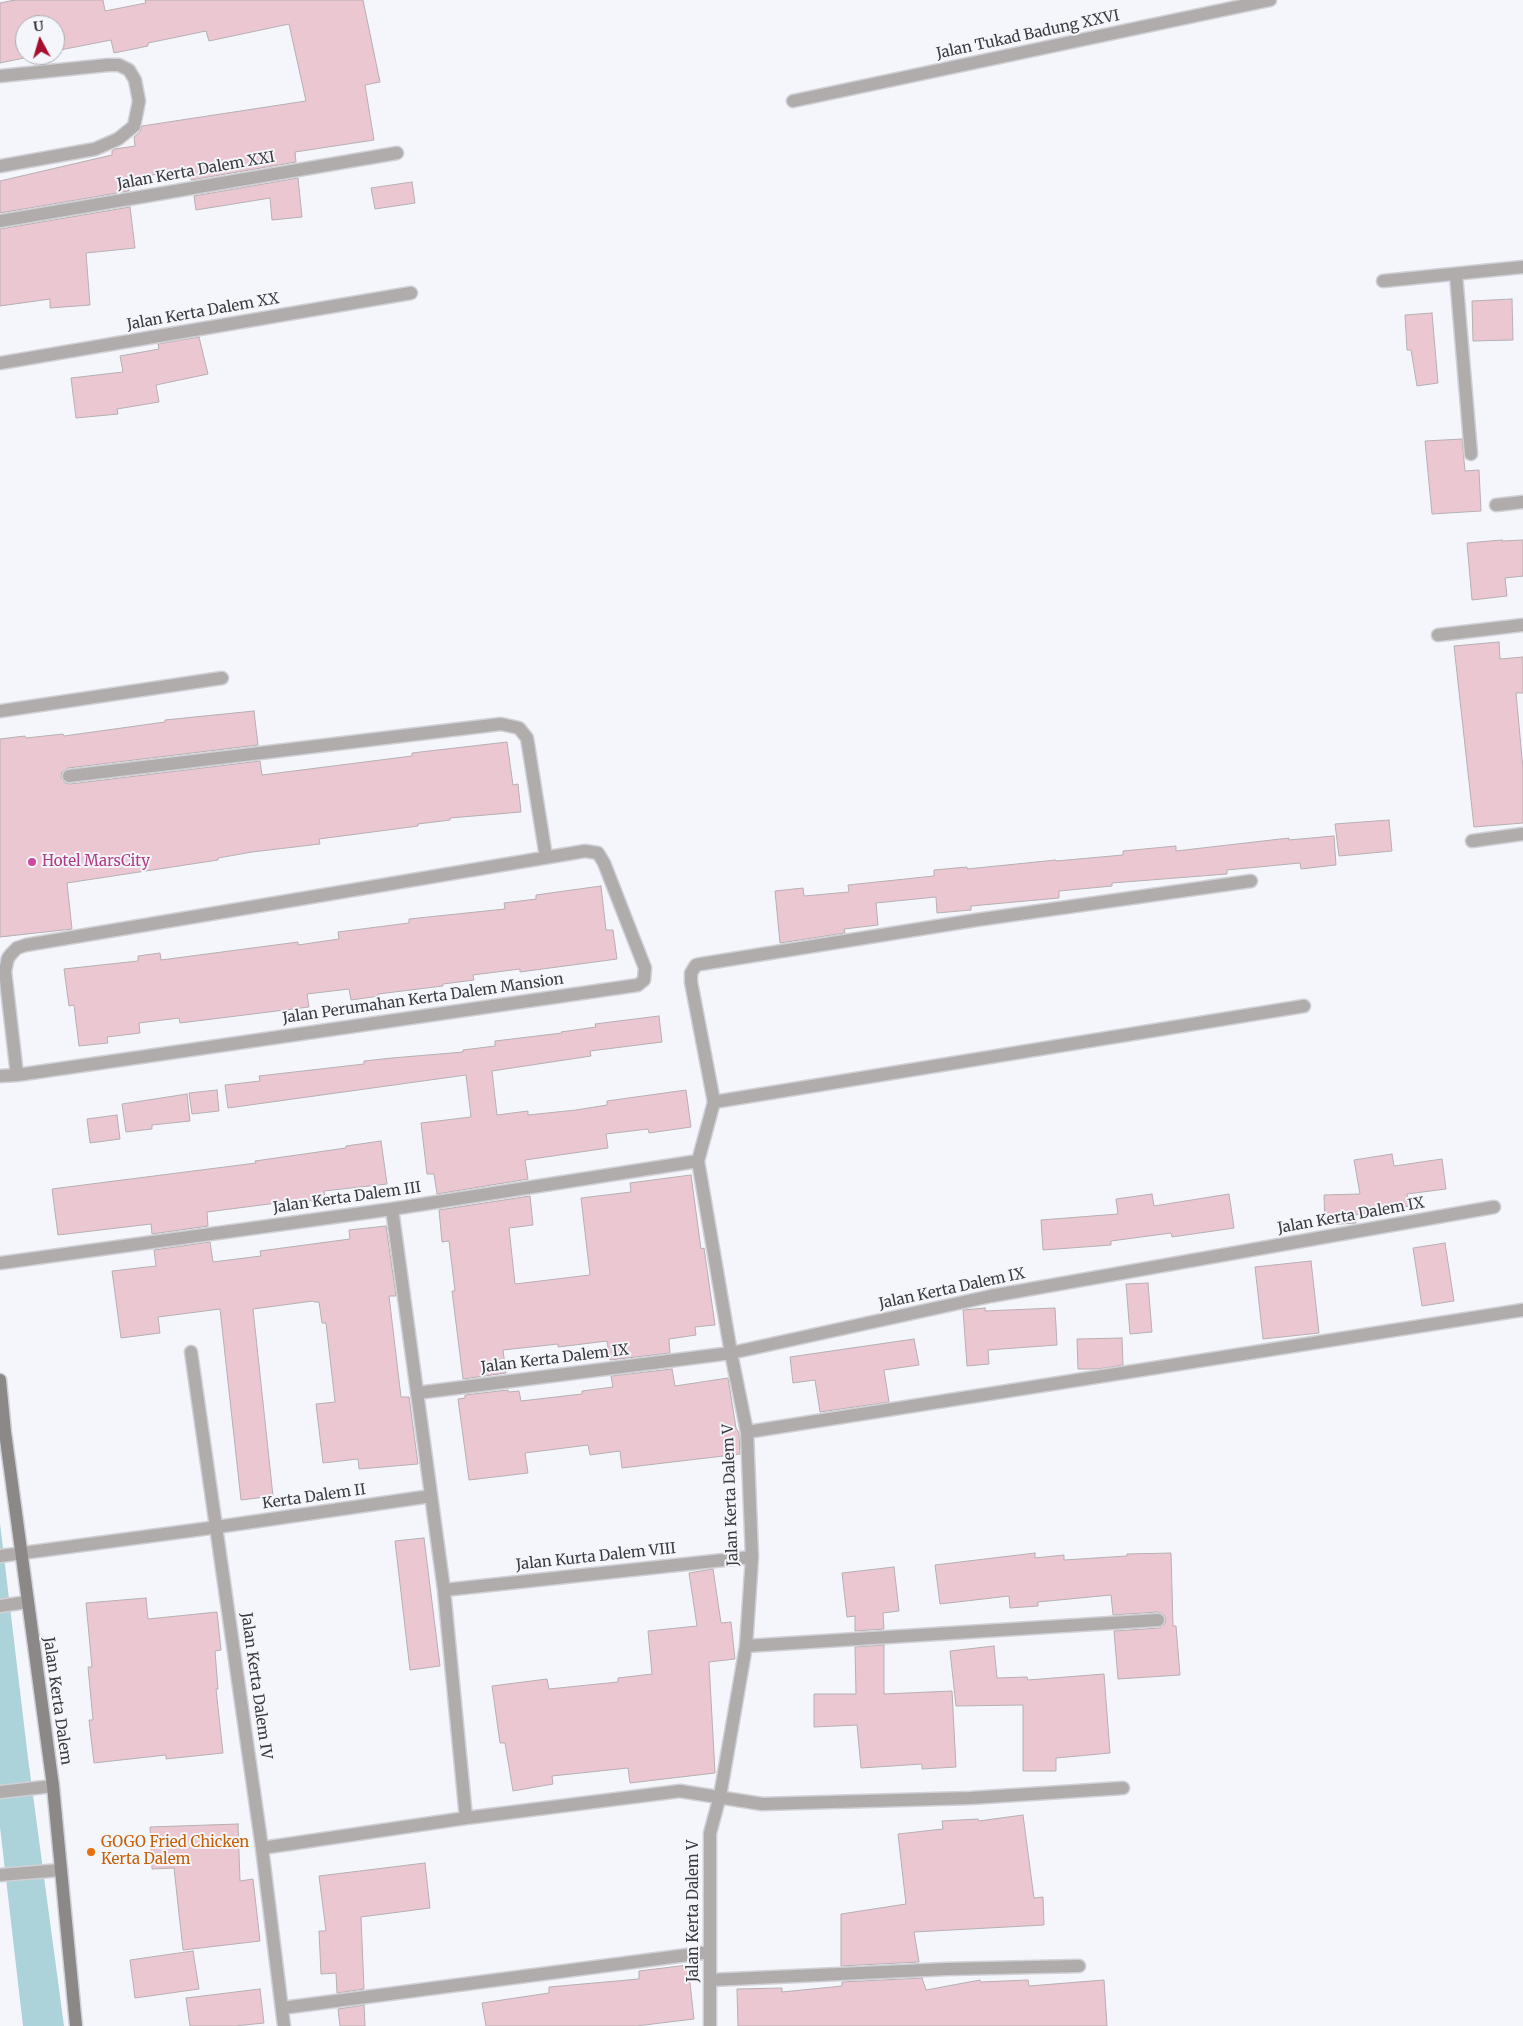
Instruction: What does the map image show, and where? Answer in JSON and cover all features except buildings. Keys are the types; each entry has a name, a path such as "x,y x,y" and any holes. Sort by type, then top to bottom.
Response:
{"street":[{"name":"Jalan Tukad Badung XXVI","path":"793,101 1270,0"},
{"path":"0,76 119,65 129,70 135,80 140,100 134,126 118,139 95,149 0,166"},
{"name":"Jalan Kerta Dalem XXI","path":"0,221 397,153"},
{"path":"1383,281 1456,275 1523,266"},
{"path":"1456,275 1471,454"},
{"name":"Jalan Kerta Dalem XX","path":"0,363 411,293"},
{"path":"1496,505 1523,502"},
{"path":"1438,635 1523,625"},
{"path":"0,711 222,678"},
{"path":"69,776 501,724 519,728 527,738 546,858"},
{"path":"1472,841 1523,834"},
{"name":"Jalan Perumahan Kerta Dalem Mansion","path":"0,1076 17,1074 638,984 644,980 645,968 604,863 598,853 585,851 17,948 8,958 5,971 17,1074"},
{"name":"Jalan Kerta Dalem V","path":"710,2026 710,1833 720,1796 746,1646 752,1557 748,1432 731,1353 698,1161 714,1102 691,982 692,969 701,964 721,960 1251,880"},
{"path":"714,1102 1304,1006"},
{"name":"Jalan Kerta Dalem III","path":"0,1263 392,1209 698,1161"},
{"name":"Jalan Kerta Dalem IX","path":"417,1393 731,1353 990,1296 1494,1207"},
{"path":"392,1209 444,1590 466,1818"},
{"path":"748,1432 1523,1310"},
{"name":"Jalan Kerta Dalem IV","path":"191,1352 262,1848 284,2026"},
{"name":"Jalan Kerta Dalem","path":"0,1380 10,1554 22,1603 53,1786 56,1870 76,2026"},
{"name":"Kerta Dalem II","path":"10,1554 203,1530 431,1496"},
{"name":"Jalan Kurta Dalem VIII","path":"444,1590 752,1557"},
{"path":"0,1606 22,1603"},
{"path":"746,1646 1158,1620"},
{"path":"0,1792 53,1786"},
{"path":"262,1848 466,1818 680,1790 762,1804 970,1798 1123,1788"},
{"path":"0,1875 56,1870"},
{"path":"282,2008 710,1952"},
{"path":"710,1980 947,1969 1079,1966"}],"water":[{"path":"0,1523 28,1758 64,2026 23,2026 0,1827"}],"place":[{"name":"Hotel MarsCity","path":"32,862"},
{"name":"GOGO Fried Chicken Kerta Dalem","path":"91,1852"}]}
